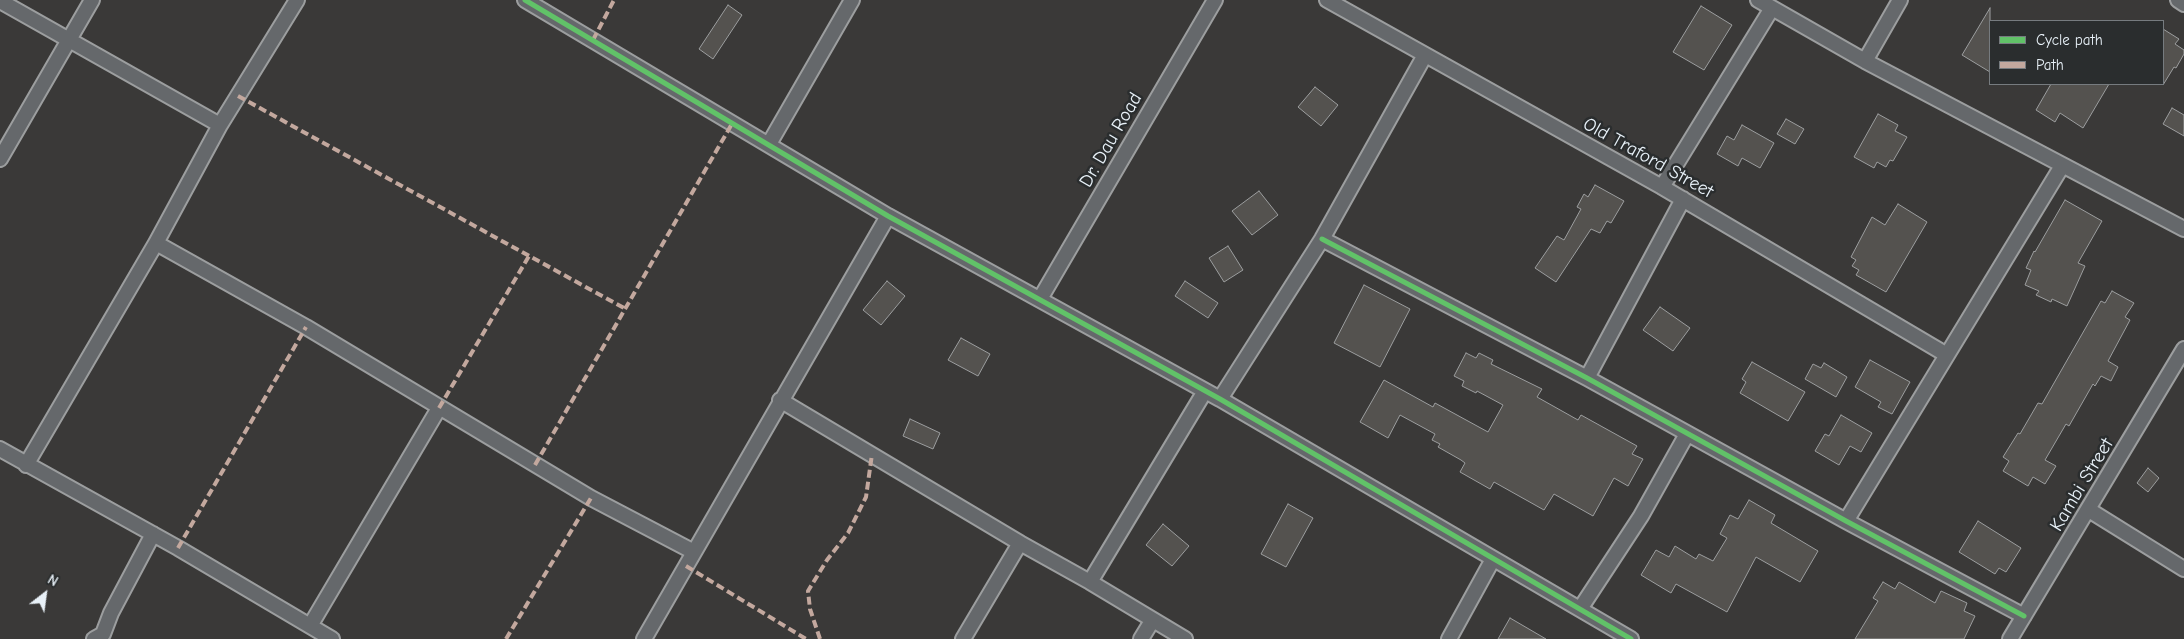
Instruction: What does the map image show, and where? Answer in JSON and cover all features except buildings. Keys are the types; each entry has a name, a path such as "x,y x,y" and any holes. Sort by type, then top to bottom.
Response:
{"street":[{"path":"0,159 92,0"},
{"path":"26,465 156,243 220,125 297,0"},
{"path":"525,0 770,144 888,216 1205,391 1631,639"},
{"path":"770,144 852,0"},
{"name":"Dr. Dau Road","path":"1040,299 1215,0"},
{"name":"Old Traford Street","path":"1328,0 1683,199 1947,355"},
{"path":"1758,0 1865,61 2184,229"},
{"path":"1865,61 1900,0"},
{"path":"2178,0 2184,4"},
{"path":"0,1 220,125"},
{"path":"1662,187 1772,8"},
{"path":"1220,400 1322,239 1425,55"},
{"path":"1846,521 2062,166"},
{"path":"1587,378 1683,199"},
{"path":"644,639 780,400 888,216"},
{"path":"1322,239 1587,378 1846,521 2024,616"},
{"path":"156,243 306,327 591,498 694,552"},
{"name":"Kambi Street","path":"2010,639 2184,349"},
{"path":"1090,582 1205,391"},
{"path":"780,400 1185,639"},
{"path":"310,626 439,408"},
{"path":"1580,608 1641,516 1687,434"},
{"path":"0,449 153,534 332,639"},
{"path":"2089,510 2184,569"},
{"path":"94,639 103,634 111,613 153,534"},
{"path":"963,639 1020,543"},
{"path":"1449,639 1493,559"},
{"path":"1141,639 1152,621"}],"marked path":[{"path":"593,40 614,0"},
{"path":"238,96 624,308"},
{"path":"535,465 733,122"},
{"path":"439,408 529,256"},
{"path":"178,548 306,327"},
{"path":"820,639 810,609 808,591 827,560 848,533 866,497 872,454"},
{"path":"506,639 591,498"},
{"path":"686,566 806,639"}],"cycle path":[{"path":"525,0 888,216 1220,399 1631,639"},
{"path":"1322,239 1587,378 1846,521 2024,616"}]}
